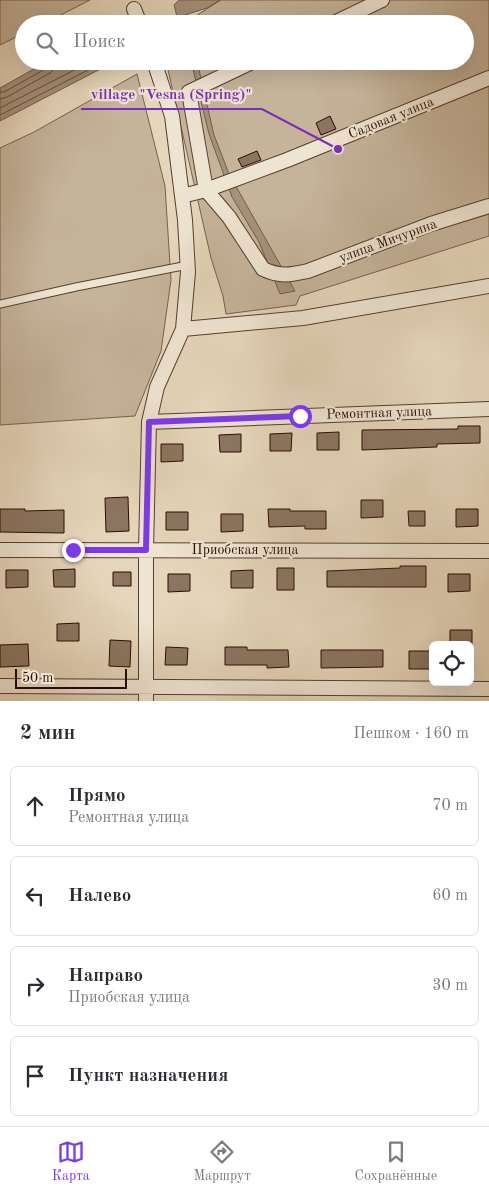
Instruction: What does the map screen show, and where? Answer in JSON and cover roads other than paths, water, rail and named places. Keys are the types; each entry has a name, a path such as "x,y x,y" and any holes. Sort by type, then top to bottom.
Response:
{"street":[{"path":"351,15 382,0"},
{"path":"134,8 137,15"},
{"path":"146,694 146,550 149,422 157,387 183,328 188,265 172,116 157,70"},
{"path":"206,190 189,92 235,70"},
{"name":"Садовая улица","path":"182,196 206,190 287,160 489,78"},
{"name":"улица Мичурина","path":"206,190 240,232 263,269 287,276 308,271 431,224 489,206"},
{"path":"183,328 303,318 489,286"},
{"name":"Ремонтная улица","path":"149,422 489,409"},
{"name":"Приобская улица","path":"0,550 489,551"},
{"path":"0,686 146,694 489,689"}],"lane":[{"path":"0,304 188,265"}],"water":[{"path":"179,0 220,0 207,8 185,15 177,15 174,5"},
{"path":"32,70 99,70 0,121 0,88"},
{"path":"193,70 199,70 214,135 229,174 295,291 280,294 259,242 232,197 209,134"}],"place":[{"name":"village \"Vesna (Spring)\"","path":"338,149"}]}
